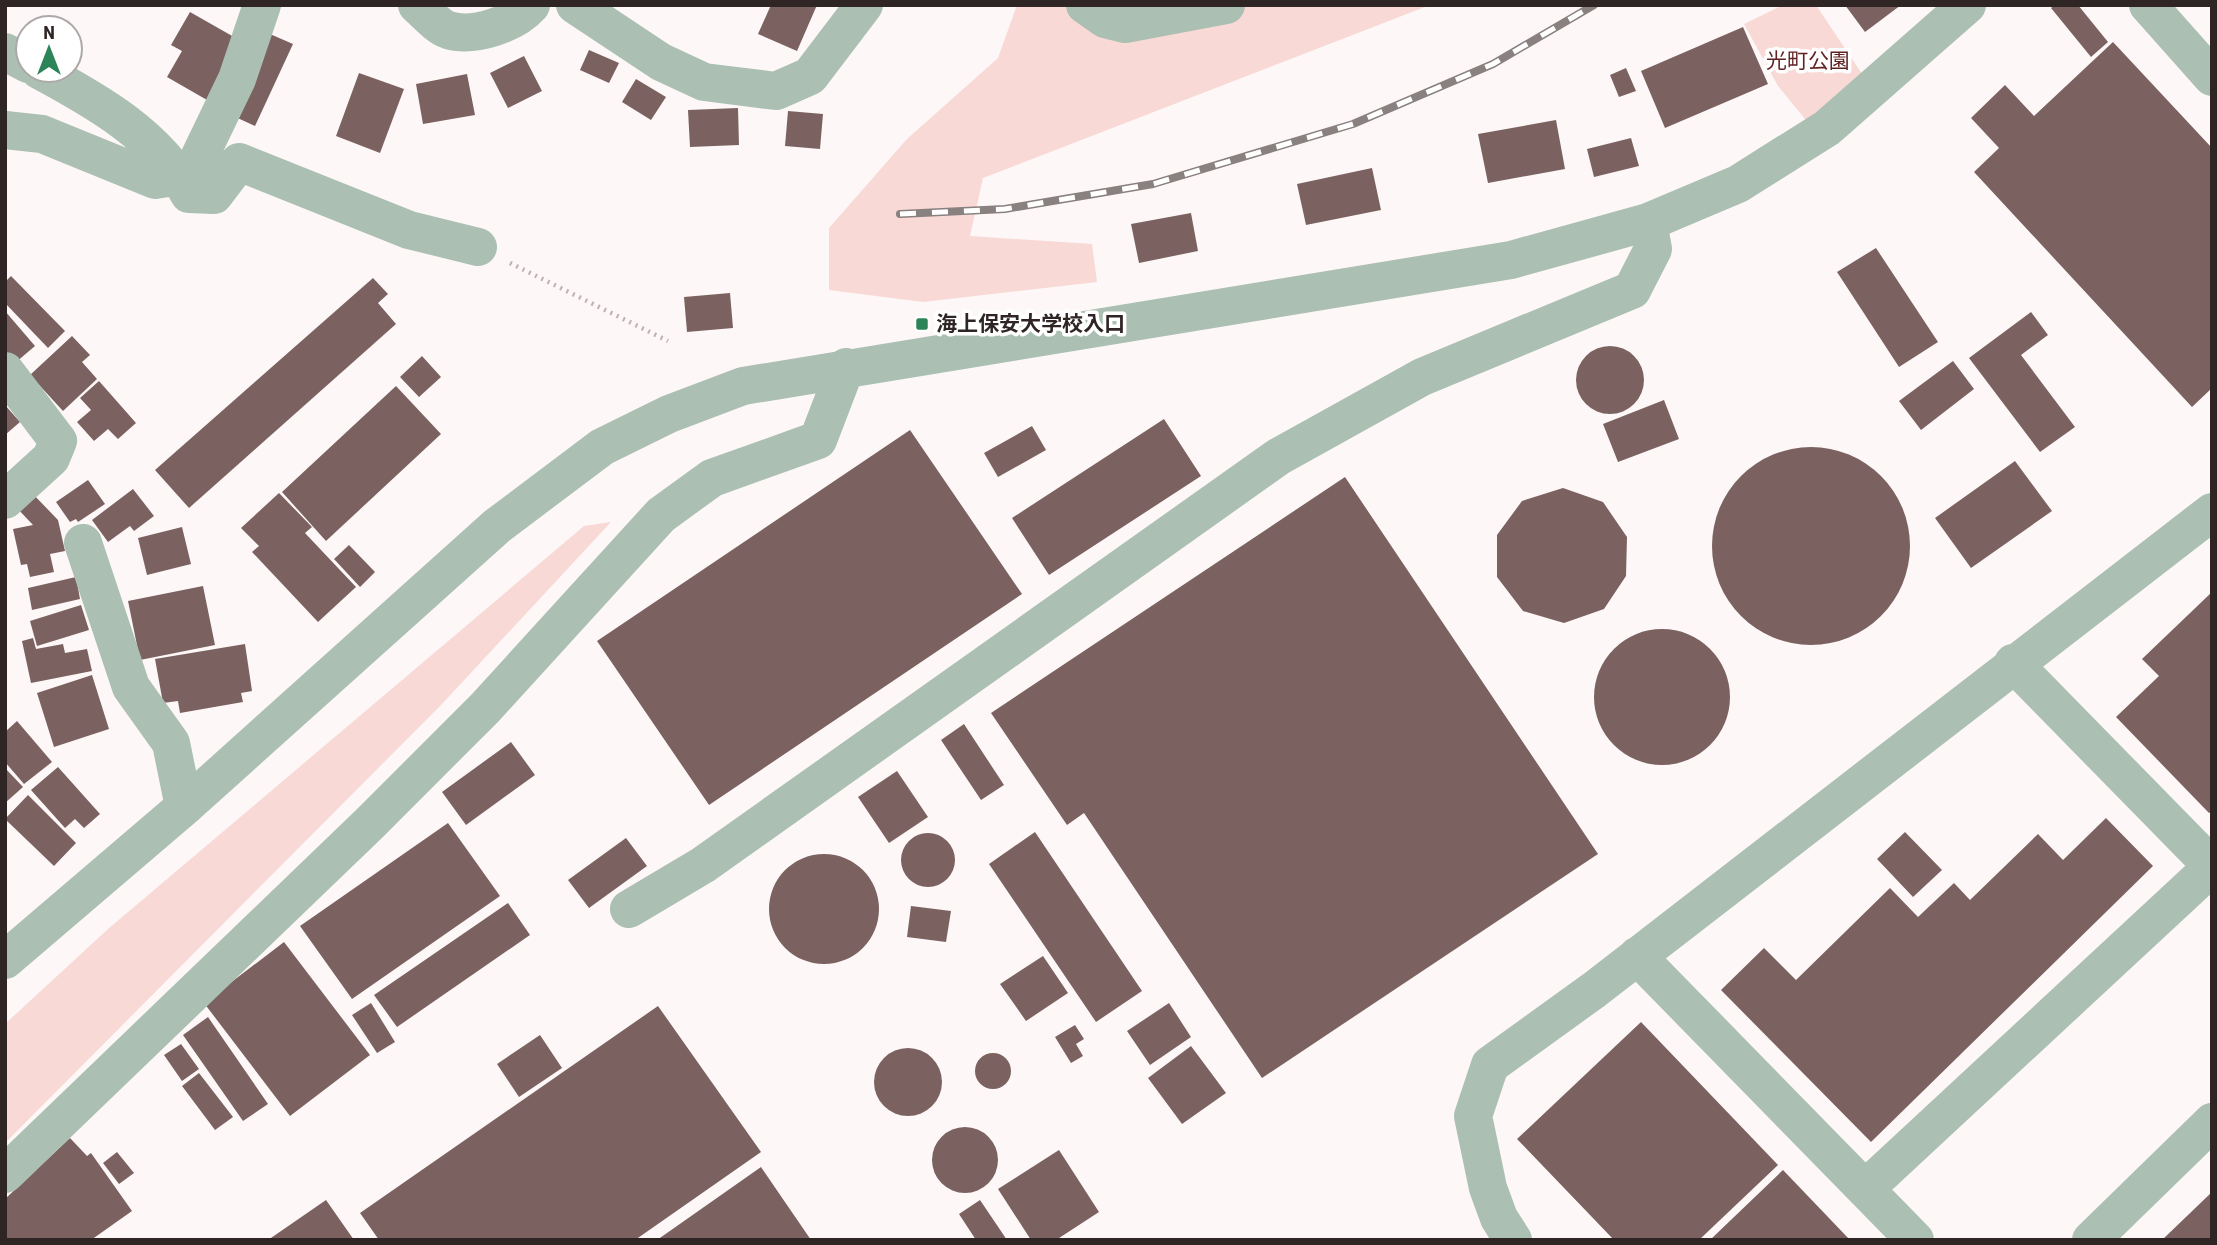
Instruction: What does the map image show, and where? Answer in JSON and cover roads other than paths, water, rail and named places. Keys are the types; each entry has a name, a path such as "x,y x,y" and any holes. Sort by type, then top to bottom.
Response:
{"street":[{"path":"5,130 42,134 155,180 180,176 197,162 214,127 237,79 262,5"},
{"path":"416,5 447,30 480,31 520,17 531,5"},
{"path":"575,5 661,62 704,82 776,90 810,76 864,5"},
{"path":"1085,5 1105,19 1125,24 1226,5"},
{"path":"5,960 184,807 497,526 602,447 669,414 743,386 1511,260 1648,222 1738,184 1827,128 1967,5"},
{"path":"2158,9 2212,77"},
{"path":"65,84 99,102 162,156 180,176 189,194 214,195 239,162 409,230 478,247"},
{"path":"629,909 703,865 1278,457 1422,377 1632,290 1653,249 1648,222"},
{"path":"5,1174 369,824 485,708 661,515 712,478 818,440 846,367"},
{"path":"5,371 58,441 51,458 5,500"},
{"path":"1513,1240 1499,1217 1488,1188 1473,1116 1490,1065 1637,956 2013,663 2212,512"},
{"path":"83,543 131,687 171,743 184,807"},
{"path":"1865,1189 2212,866 2013,663"},
{"path":"1637,956 1914,1240"},
{"path":"2091,1240 2212,1122"}],"railway":[{"path":"900,214 1005,209 1153,184 1353,124 1493,64 1594,5"}],"place":[{"name":"海上保安大学校入口","path":"922,324"}],"park label":[{"name":"光町公園","path":"1808,61"}]}
